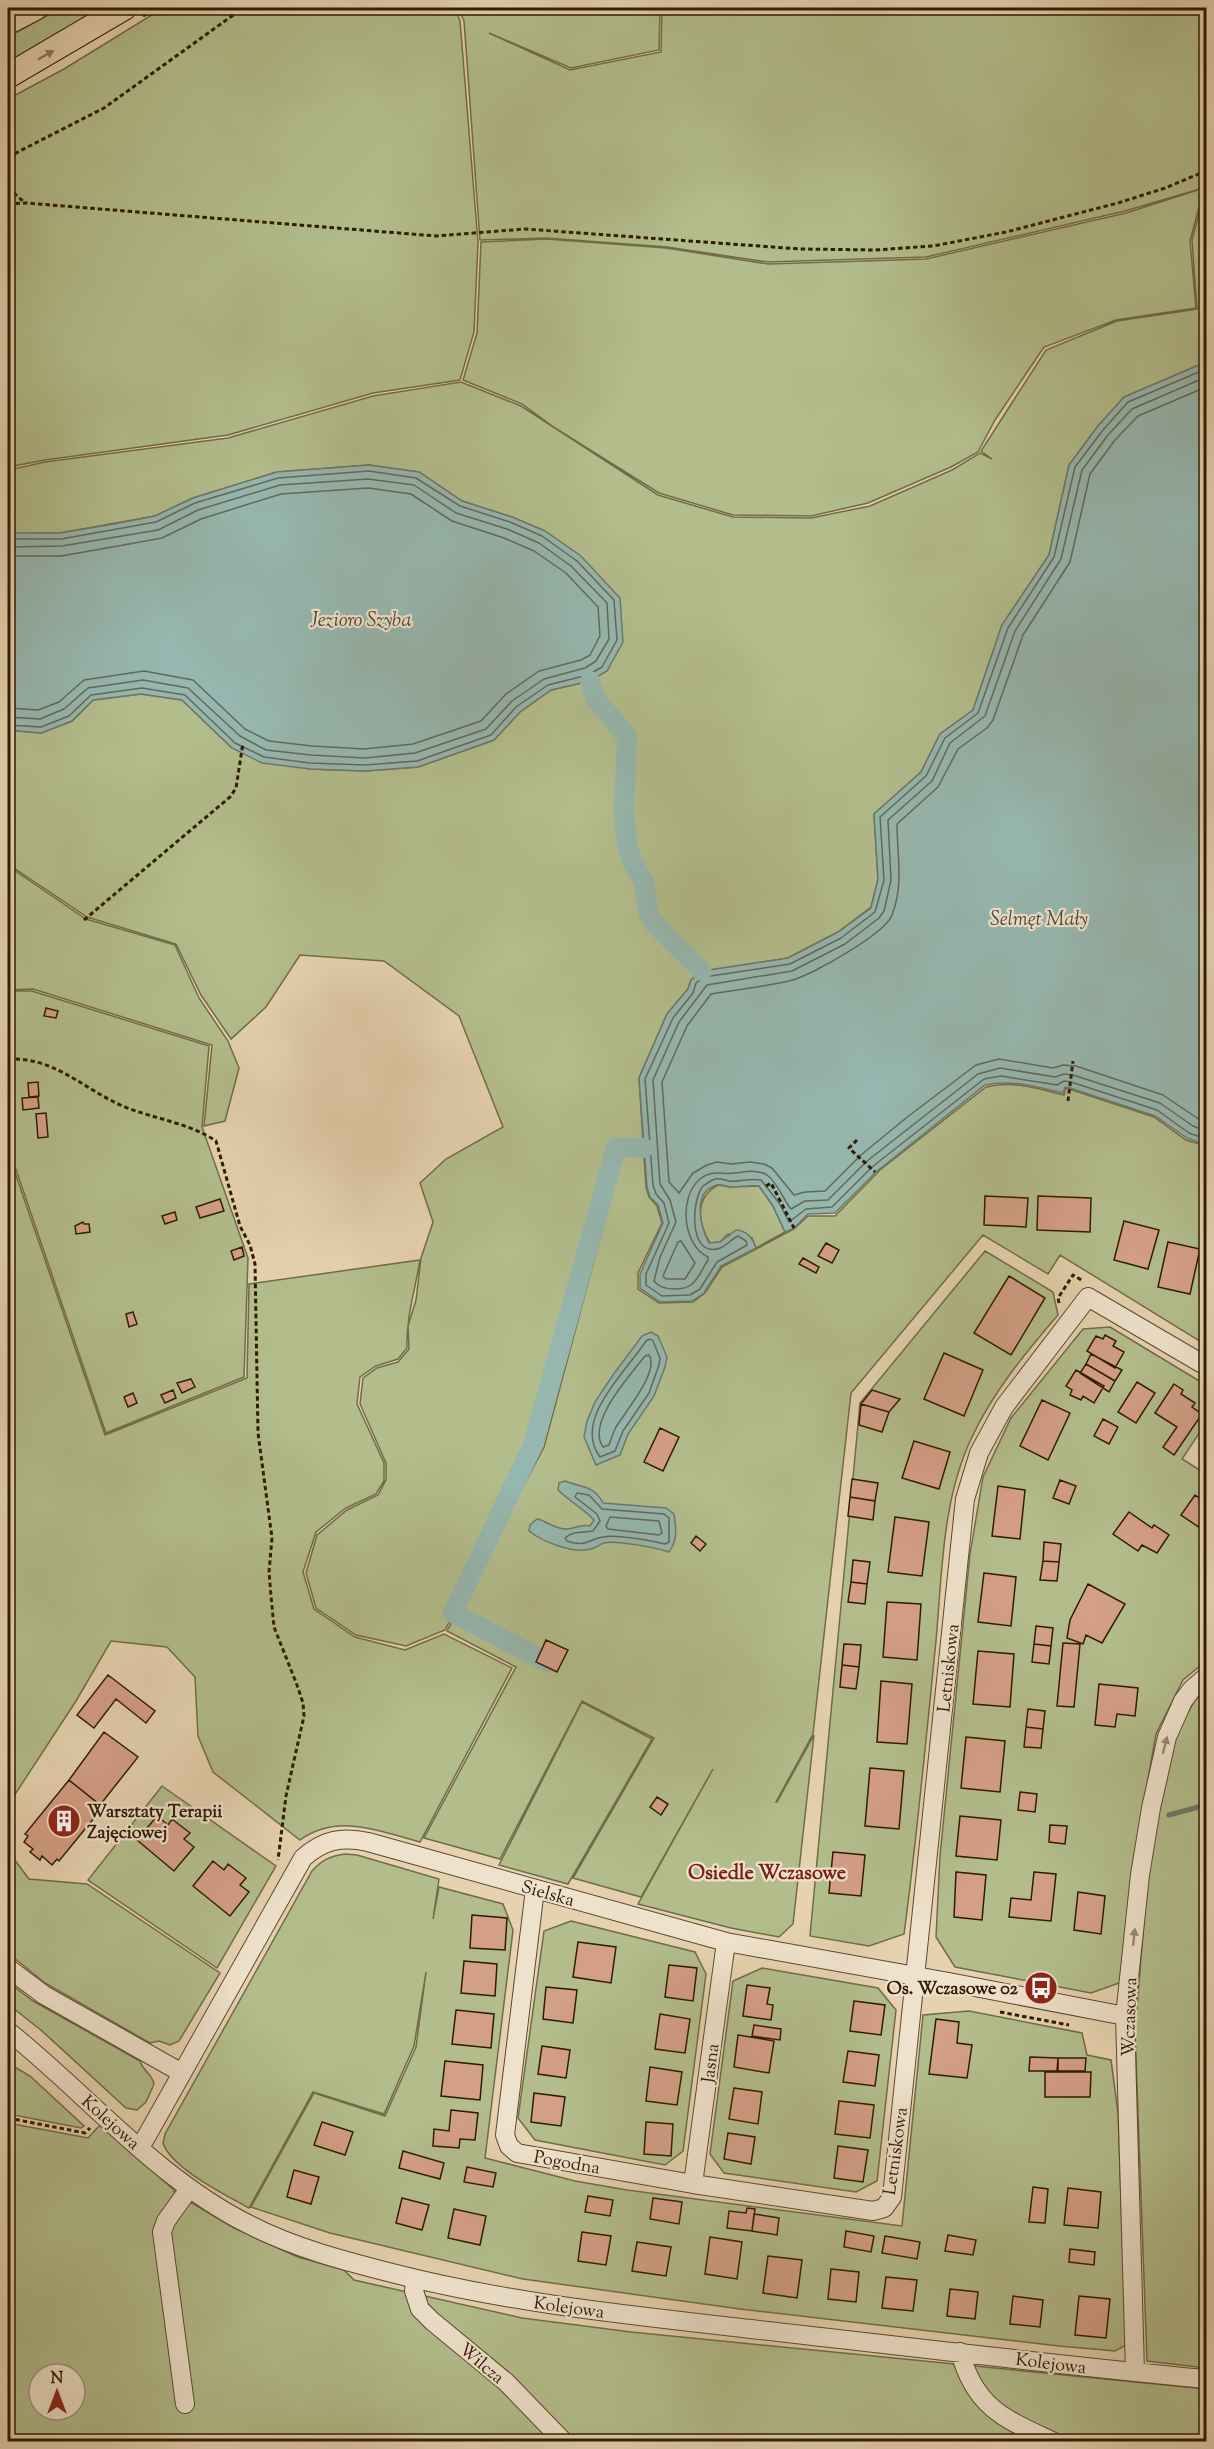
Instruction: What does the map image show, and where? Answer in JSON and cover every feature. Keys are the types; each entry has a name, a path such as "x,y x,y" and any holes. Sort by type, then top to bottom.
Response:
{"main road":[{"path":"8,22 35,8"},
{"path":"8,76 124,8"}],"street":[{"name":"Letniskowa","path":"885,2208 892,2197 965,1498 979,1453 1005,1407 1088,1297 1206,1366"},
{"name":"Wczasowa","path":"1136,2372 1125,2016 1150,1808 1167,1737 1175,1715 1192,1689 1206,1677"},
{"name":"Sielska","path":"139,2147 303,1858 314,1848 327,1841 355,1839 726,1942 1125,2016"},
{"name":"Pogodna","path":"535,1889 505,2135 509,2146 517,2153 693,2184 873,2211 885,2208"},
{"name":"Jasna","path":"693,2184 726,1942"},
{"path":"8,1968 44,1995 182,2073"},
{"name":"Kolejowa","path":"8,2031 189,2189 250,2225 340,2260 483,2294 575,2308 1206,2379"},
{"path":"184,2404 162,2232 166,2221 189,2189"},
{"name":"Wilcza","path":"415,2279 414,2291 420,2309 506,2382 564,2442"},
{"path":"960,2352 966,2373 980,2398 1013,2422 1054,2442"}],"path":[{"path":"8,157 104,108 243,8"},
{"path":"8,166 14,154"},
{"path":"8,204 26,203 436,236 525,230 800,249 875,250 933,246 1006,232 1118,203 1165,188 1206,171"},
{"path":"8,188 26,203"},
{"path":"84,920 230,797 236,788 243,743"},
{"path":"8,1059 26,1058 51,1066 122,1105 203,1132 216,1141 240,1226 250,1245 255,1264 258,1433 272,1538 269,1572 274,1627 303,1703 303,1729 286,1796 278,1860"},
{"path":"1068,1101 1073,1060"},
{"path":"857,1140 849,1148 876,1172"},
{"path":"766,1186 771,1183 794,1228"},
{"path":"1060,1306 1058,1298 1073,1275 1083,1281"},
{"path":"996,2010 1005,2014 1077,2025"},
{"path":"8,2118 85,2133 102,2115"}],"green space":[{"path":"61,8 101,8 8,62 8,37"},
{"path":"163,8 455,8 460,21 478,242 474,332 460,380 373,393 228,435 8,467 8,99 64,69"},
{"path":"458,8 660,8 659,50 571,68 489,33 570,70 661,52 662,8 1206,8 1206,187 1125,211 926,257 768,262 667,247 546,238 480,240 464,21"},
{"path":"1206,187 1206,362 1124,397 1098,426 1069,465 1049,555 1002,625 973,710 940,734 921,772 874,814 878,879 871,907 838,932 788,958 702,972 691,980 688,989 667,1014 639,1078 646,1187 649,1197 657,1206 662,1223 638,1273 638,1289 659,1303 693,1302 705,1293 722,1267 794,1229 808,1216 835,1216 880,1170 986,1087 1016,1085 1064,1095 1066,1088 1154,1117 1186,1140 1206,1146 1206,1345 1060,1255 1048,1274 983,1235 851,1393 813,1734 776,1802 814,1735 793,1924 779,1937 731,1928 638,1904 713,1769 641,1897 573,1878 654,1738 582,1701 500,1859 424,1838 516,1667 447,1631 544,1447 610,1201 542,1446 445,1630 406,1646 356,1635 316,1608 306,1573 317,1535 347,1510 378,1495 386,1480 386,1463 360,1404 363,1378 377,1368 398,1362 409,1349 408,1326 416,1300 421,1258 433,1222 420,1183 446,1159 503,1127 459,1016 384,961 300,955 266,1007 231,1039 201,995 176,944 87,917 8,864 8,730 41,733 72,721 93,700 141,694 182,700 232,748 310,769 365,771 418,767 494,740 520,712 551,690 590,681 545,531 512,517 462,501 419,472 369,465 277,472 193,498 155,516 60,533 12,534 8,533 8,470 45,462 228,438 373,396 461,382 521,406 658,495 733,517 811,518 870,506 952,470 980,453 992,459 981,451 1046,350 1117,321 1197,309 1192,240"},
{"path":"1204,188 1190,241 1196,308 1116,320 1044,347 995,420 978,452 951,467 868,503 811,516 733,515 659,493 555,428 522,404 463,380 477,333 481,242 546,239 666,248 768,264 926,259 1126,213"},
{"path":"8,866 86,919 175,945 199,998 228,1041 239,1068 225,1121 204,1126 212,1045 33,989 8,990"},
{"path":"8,991 32,991 209,1046 202,1127 248,1258 244,1377 106,1433 8,1146"},
{"path":"8,1152 105,1435 247,1378 249,1284 420,1260 409,1315 407,1348 398,1359 376,1366 360,1377 357,1404 384,1463 384,1481 376,1494 346,1508 316,1532 303,1572 314,1609 355,1637 405,1650 444,1634 512,1668 420,1842 374,1829 344,1826 329,1827 300,1840 213,1772 198,1736 195,1677 167,1647 111,1641 8,1808"},
{"path":"718,1185 759,1186 773,1206 785,1232 756,1248 752,1238 728,1234 720,1242 710,1243 703,1227 700,1211 705,1197"},
{"path":"985,1251 1053,1292 1058,1315 1022,1358 980,1420 962,1461 955,1486 942,1563 921,1788 904,1934 869,1946 810,1936 860,1403"},
{"path":"1110,1327 1206,1385 1206,1423 1182,1459 1206,1474 1206,1661 1183,1680 1156,1734 1142,1812 1122,1982 1091,1993 955,1967 936,1937 940,1856 970,1554 983,1477 1011,1418 1083,1329"},
{"path":"1206,1691 1206,2368 1147,2361 1135,2031 1148,1874 1163,1788 1177,1731 1195,1700"},
{"path":"582,1702 652,1739 568,1884 499,1865"},
{"path":"162,1786 276,1866 217,1968 88,1880"},
{"path":"8,1851 29,1879 87,1884 220,1973 179,2041 170,2045 159,2041 150,2043 45,1983 8,1953"},
{"path":"345,1854 357,1855 439,1879 433,1919 439,1887 503,1904 513,1930 485,2158 575,2181 627,2190 902,2226 923,2015 969,2011 1082,2033 1087,2055 1111,2060 1118,2113 1126,2345 1115,2351 1059,2346 740,2309 523,2279 330,2233 251,2207 314,2093 385,2116 416,2047 426,1972 414,2046 384,2114 313,2092 249,2208 200,2180 168,2152 163,2143 165,2134 312,1871 327,1859"},
{"path":"571,1921 695,1952 706,1974 683,2151 665,2165 535,2140 518,2118 544,1931"},
{"path":"762,1968 878,1988 896,2010 877,2181 856,2192 724,2173 710,2154 733,1981"},
{"path":"8,1982 33,2001 140,2061 154,2084 146,2102 137,2110 126,2108 42,2031 8,2004"},
{"path":"8,2063 30,2076 84,2126 81,2128 8,2114"},
{"path":"8,2123 88,2138 100,2125 174,2190 176,2198 184,2203 192,2203 234,2228 298,2257 344,2270 354,2280 522,2318 631,2332 1206,2389 1206,2441 8,2441"}],"water":[{"name":"Selmęt Mały","path":"1206,362 1206,1145 1187,1138 1155,1116 1070,1088 1065,1087 1063,1093 1014,1083 985,1085 876,1172 835,1213 808,1214 794,1228 785,1232 773,1206 759,1186 719,1185 709,1189 701,1202 700,1211 703,1229 709,1243 720,1242 736,1230 749,1235 756,1248 721,1266 704,1293 692,1301 660,1302 640,1288 640,1274 663,1223 658,1205 650,1197 647,1187 639,1078 667,1014 688,989 691,980 702,971 788,958 838,932 871,908 878,879 874,814 921,772 940,734 973,710 1002,625 1049,555 1069,465 1098,426 1124,397"},
{"name":"Jezioro Szyba","path":"369,465 419,472 462,501 512,517 545,531 581,556 620,598 623,642 607,671 590,681 551,690 520,712 494,740 418,767 365,771 310,769 262,763 232,748 182,700 141,694 93,700 72,721 41,733 8,730 8,533 60,533 114,524 155,516 193,498 277,472"},
{"path":"651,1332 658,1336 667,1357 654,1396 628,1434 620,1455 596,1465 584,1437 587,1421 595,1402 613,1375 642,1336"},
{"path":"565,1481 592,1490 603,1503 666,1508 674,1514 676,1529 674,1543 669,1552 610,1542 591,1549 576,1550 550,1543 529,1531 530,1525 537,1519 558,1528 590,1526 594,1520 558,1490 559,1483"}],"building":[{"path":"46,1008 58,1011 56,1018 44,1016"},
{"path":"38,1082 39,1096 29,1097 28,1083"},
{"path":"38,1097 39,1108 23,1110 22,1098"},
{"path":"46,1113 48,1137 38,1138 36,1114"},
{"path":"985,1196 1028,1198 1026,1227 984,1225"},
{"path":"1038,1196 1091,1198 1090,1232 1037,1230"},
{"path":"220,1199 224,1211 200,1218 196,1207"},
{"path":"175,1212 177,1220 165,1224 162,1216"},
{"path":"1124,1221 1159,1230 1148,1269 1114,1260"},
{"path":"83,1222 89,1224 90,1232 76,1234 75,1226"},
{"path":"1168,1242 1200,1249 1190,1294 1158,1287"},
{"path":"826,1243 839,1250 832,1263 818,1256"},
{"path":"242,1247 244,1256 234,1260 231,1251"},
{"path":"803,1258 819,1267 816,1273 799,1264"},
{"path":"1009,1276 1045,1298 1011,1355 974,1333"},
{"path":"133,1312 137,1324 129,1327 126,1314"},
{"path":"1105,1335 1116,1341 1113,1346 1124,1352 1115,1368 1087,1351 1096,1336 1103,1339"},
{"path":"944,1353 983,1370 964,1416 924,1399"},
{"path":"1091,1354 1122,1370 1115,1381 1086,1364"},
{"path":"1086,1364 1115,1381 1109,1392 1080,1373"},
{"path":"1076,1370 1104,1386 1094,1403 1083,1396 1081,1400 1070,1395 1072,1390 1066,1386"},
{"path":"191,1379 195,1387 182,1393 177,1383"},
{"path":"1137,1382 1155,1393 1136,1423 1118,1412"},
{"path":"1174,1384 1183,1390 1181,1394 1195,1403 1192,1407 1202,1414 1174,1455 1163,1447 1177,1427 1155,1413"},
{"path":"173,1390 176,1398 165,1403 161,1395"},
{"path":"872,1390 900,1399 889,1412 861,1404"},
{"path":"133,1393 137,1403 128,1407 124,1397"},
{"path":"1042,1400 1070,1413 1048,1460 1020,1446"},
{"path":"861,1404 889,1412 882,1432 859,1425"},
{"path":"1103,1419 1118,1427 1109,1444 1094,1436"},
{"path":"660,1428 679,1437 663,1471 644,1462"},
{"path":"914,1441 950,1452 939,1489 902,1478"},
{"path":"852,1479 878,1483 875,1501 850,1497"},
{"path":"1060,1480 1076,1486 1069,1504 1053,1498"},
{"path":"998,1486 1025,1490 1020,1539 992,1536"},
{"path":"1195,1495 1206,1503 1206,1532 1181,1515"},
{"path":"850,1497 875,1501 873,1520 848,1516"},
{"path":"1129,1512 1152,1528 1154,1525 1169,1535 1157,1553 1142,1545 1138,1551 1113,1534"},
{"path":"895,1517 929,1522 922,1576 888,1572"},
{"path":"696,1536 706,1544 700,1551 691,1543"},
{"path":"1044,1542 1061,1544 1059,1562 1043,1561"},
{"path":"853,1560 870,1562 867,1584 851,1582"},
{"path":"1043,1561 1059,1562 1057,1581 1040,1580"},
{"path":"984,1573 1016,1577 1011,1626 978,1622"},
{"path":"851,1582 867,1584 865,1604 848,1602"},
{"path":"1088,1584 1125,1604 1102,1643 1086,1635 1083,1644 1067,1638 1070,1620"},
{"path":"887,1602 921,1604 917,1660 883,1657"},
{"path":"1036,1626 1053,1628 1051,1646 1034,1644"},
{"path":"546,1640 568,1650 557,1672 536,1662"},
{"path":"1063,1643 1080,1644 1074,1707 1057,1706"},
{"path":"844,1644 861,1645 859,1667 842,1665"},
{"path":"1034,1644 1051,1646 1049,1664 1032,1662"},
{"path":"978,1651 1014,1654 1010,1707 973,1704"},
{"path":"842,1665 859,1667 856,1689 840,1687"},
{"path":"108,1675 155,1711 146,1723 116,1699 94,1728 77,1715"},
{"path":"881,1681 912,1684 907,1744 877,1742"},
{"path":"1099,1684 1138,1688 1135,1716 1117,1714 1115,1727 1095,1725"},
{"path":"1028,1709 1045,1711 1043,1729 1026,1727"},
{"path":"1026,1727 1043,1729 1041,1748 1024,1747"},
{"path":"104,1732 138,1757 100,1805 69,1780"},
{"path":"966,1737 1005,1741 1000,1792 961,1788"},
{"path":"870,1768 904,1771 899,1829 865,1826"},
{"name":"Warsztaty Terapii Zajęciowej","path":"69,1780 103,1807 59,1861 57,1859 52,1865 42,1856 40,1860 30,1852 33,1849 24,1842 28,1836 25,1834"},
{"path":"1020,1792 1037,1794 1035,1812 1018,1810"},
{"path":"657,1797 668,1804 661,1815 650,1807"},
{"path":"157,1816 168,1825 172,1819 190,1833 184,1839 194,1847 174,1871 137,1840"},
{"path":"960,1816 1001,1820 997,1860 956,1856"},
{"path":"1050,1825 1067,1826 1065,1844 1049,1842"},
{"path":"833,1852 865,1855 861,1896 829,1893"},
{"path":"213,1861 224,1870 228,1864 246,1878 240,1885 249,1892 230,1916 193,1886"},
{"path":"956,1872 986,1875 982,1920 954,1917"},
{"path":"1034,1872 1056,1874 1051,1921 1009,1917 1011,1898 1031,1900"},
{"path":"1078,1892 1105,1896 1101,1934 1074,1930"},
{"path":"472,1915 507,1918 505,1950 470,1948"},
{"path":"578,1942 616,1947 611,1983 573,1977"},
{"path":"464,1961 497,1964 495,1996 461,1993"},
{"path":"669,1965 697,1968 693,2001 665,1997"},
{"path":"747,1985 770,1988 767,2004 773,2005 771,2020 743,2016"},
{"path":"546,1987 577,1990 573,2023 543,2019"},
{"path":"854,2001 885,2005 881,2035 850,2031"},
{"path":"456,2010 494,2014 491,2048 452,2044"},
{"path":"660,2014 690,2019 685,2053 655,2049"},
{"path":"936,2019 959,2022 957,2043 972,2045 967,2078 929,2074"},
{"path":"754,2025 781,2029 780,2040 752,2036"},
{"path":"738,2035 774,2041 769,2073 734,2067"},
{"path":"542,2046 570,2050 566,2078 538,2074"},
{"path":"848,2051 879,2055 875,2086 843,2082"},
{"path":"1030,2057 1058,2058 1058,2071 1029,2071"},
{"path":"1058,2058 1086,2058 1085,2071 1057,2071"},
{"path":"445,2061 483,2065 480,2100 441,2096"},
{"path":"650,2067 682,2072 677,2105 646,2101"},
{"path":"1045,2072 1091,2072 1090,2097 1045,2097"},
{"path":"734,2088 762,2092 758,2124 729,2119"},
{"path":"534,2093 565,2097 561,2126 531,2122"},
{"path":"839,2101 874,2105 870,2138 835,2134"},
{"path":"451,2110 478,2113 475,2140 460,2139 459,2148 433,2146 434,2129 449,2131"},
{"path":"322,2122 353,2132 345,2155 314,2145"},
{"path":"646,2122 673,2124 671,2156 644,2154"},
{"path":"728,2133 755,2137 751,2164 724,2159"},
{"path":"838,2146 868,2150 863,2182 834,2178"},
{"path":"403,2151 444,2163 440,2179 399,2168"},
{"path":"467,2167 496,2173 493,2187 464,2182"},
{"path":"294,2170 319,2177 311,2204 287,2197"},
{"path":"1033,2187 1048,2189 1045,2223 1029,2222"},
{"path":"1068,2188 1101,2192 1098,2228 1064,2225"},
{"path":"588,2196 613,2200 610,2216 585,2212"},
{"path":"402,2198 429,2205 422,2230 396,2223"},
{"path":"653,2198 682,2202 679,2224 650,2219"},
{"path":"747,2208 755,2209 752,2231 727,2228 729,2211 746,2213"},
{"path":"454,2209 486,2216 480,2245 448,2238"},
{"path":"754,2214 779,2218 777,2235 752,2231"},
{"path":"846,2231 874,2236 871,2252 844,2247"},
{"path":"582,2232 611,2236 606,2265 578,2261"},
{"path":"948,2235 976,2240 973,2255 945,2251"},
{"path":"885,2236 920,2242 917,2259 882,2253"},
{"path":"710,2237 742,2242 737,2279 705,2274"},
{"path":"637,2242 671,2247 666,2276 632,2271"},
{"path":"1070,2249 1095,2252 1094,2265 1069,2262"},
{"path":"768,2256 802,2260 797,2298 763,2293"},
{"path":"831,2269 859,2272 856,2302 828,2299"},
{"path":"886,2277 917,2280 913,2311 882,2308"},
{"path":"950,2289 978,2292 975,2319 947,2316"},
{"path":"1013,2296 1043,2300 1040,2327 1010,2324"},
{"path":"1079,2296 1110,2299 1106,2338 1075,2335"}],"waterway":[{"path":"590,681 597,701 627,736 624,812 627,846 632,862 644,881 648,912 654,923 702,971"},
{"path":"547,1662 453,1613 533,1445 616,1147 644,1148"},
{"path":"1169,1815 1206,1805"}],"place":[{"name":"Warsztaty Terapii Zajęciowej","path":"64,1821"},
{"name":"Os. Wczasowe 02","path":"1041,1988"}],"district":[{"name":"Osiedle Wczasowe","path":"767,1872"}]}
